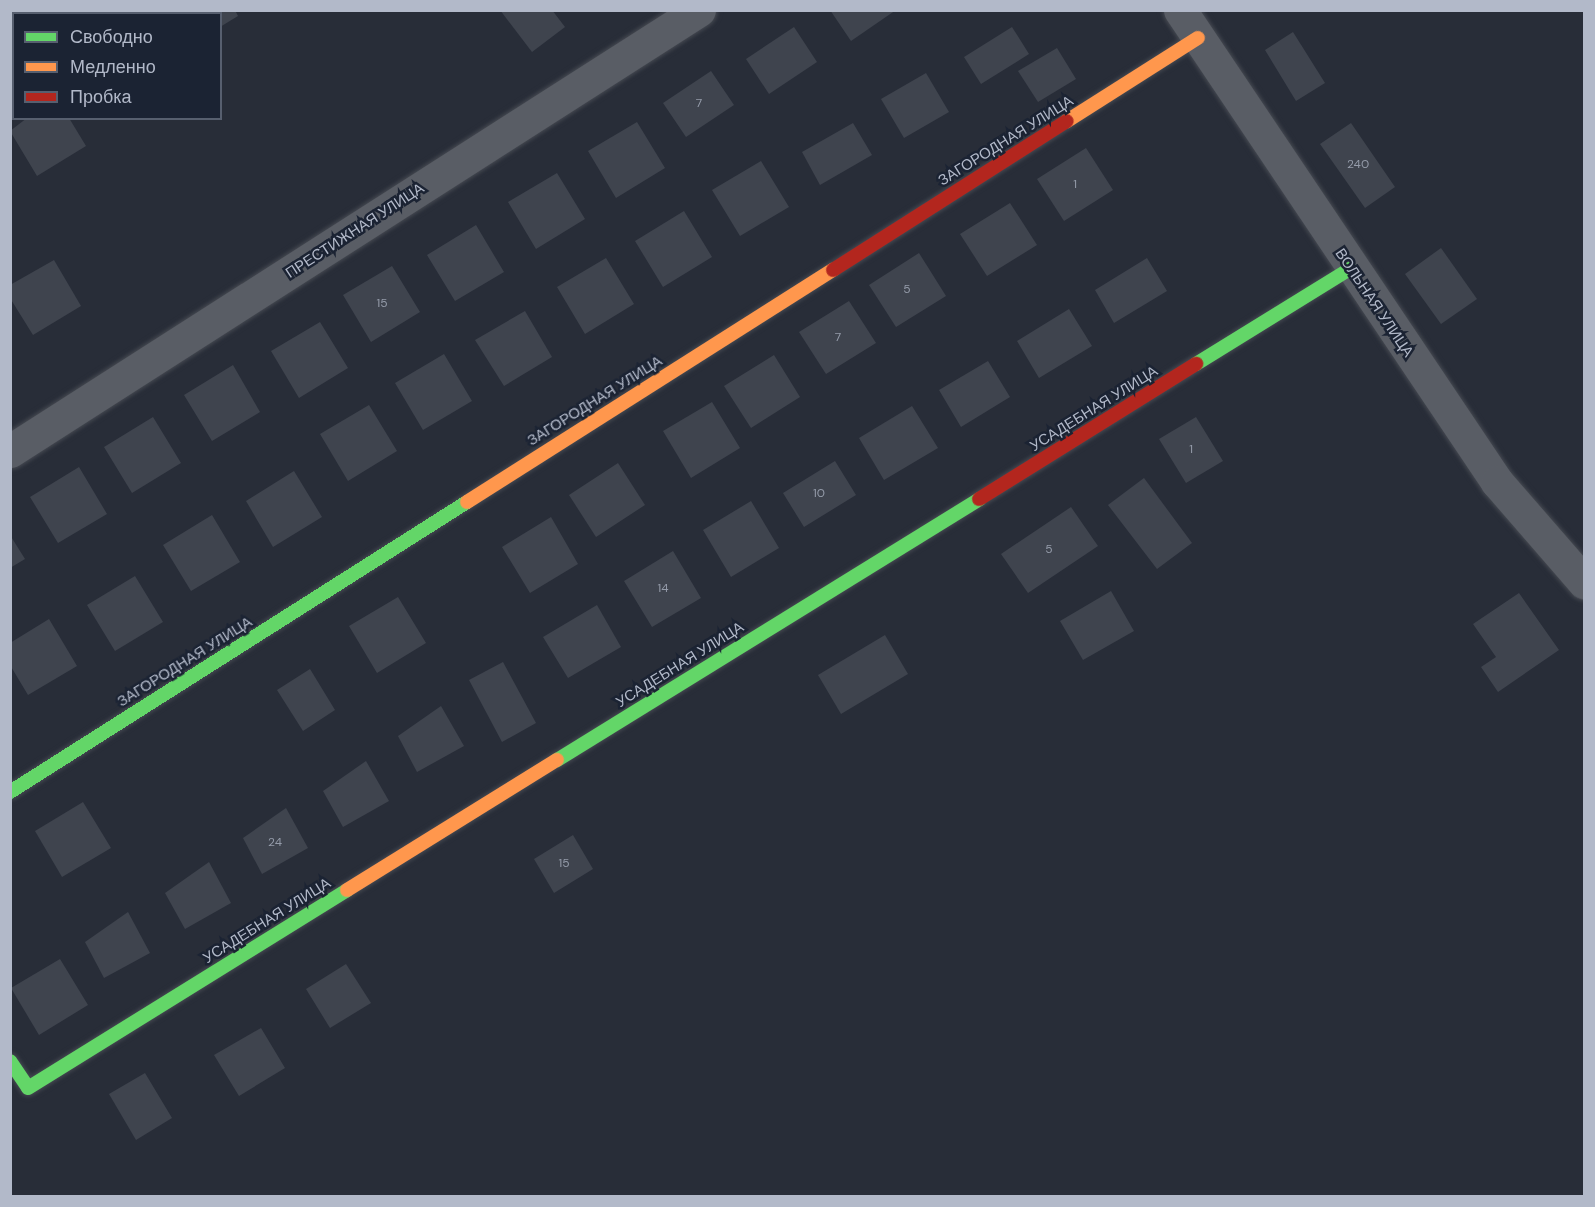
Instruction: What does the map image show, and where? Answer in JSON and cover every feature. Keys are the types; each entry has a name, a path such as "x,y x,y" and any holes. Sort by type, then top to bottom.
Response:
{"street":[{"name":"ПРЕСТИЖНАЯ УЛИЦА","path":"10,451 699,10"},
{"name":"ВОЛЬНАЯ УЛИЦА","path":"1180,10 1350,269 1497,482 1584,582"},
{"name":"ЗАГОРОДНАЯ УЛИЦА","path":"10,792 1198,38"},
{"name":"УСАДЕБНАЯ УЛИЦА","path":"10,1061 28,1088 1350,269"}],"building":[{"path":"175,10 235,10 238,16 222,26 222,12"},
{"path":"500,10 552,10 565,27 532,52"},
{"path":"830,10 896,10 851,41"},
{"path":"794,27 817,62 769,94 746,59"},
{"path":"1012,27 1029,54 981,84 964,57"},
{"path":"1293,32 1325,83 1296,101 1265,50"},
{"path":"1057,48 1076,79 1038,102 1018,71"},
{"path":"711,71 734,105 686,137 663,103"},
{"path":"926,73 949,112 904,138 881,99"},
{"path":"24,120 70,120 86,146 37,176 10,131"},
{"path":"637,122 665,168 616,198 588,151"},
{"path":"853,123 872,155 820,185 802,152"},
{"path":"1351,123 1395,187 1365,208 1320,144"},
{"path":"1086,148 1113,190 1064,221 1037,179"},
{"path":"761,161 789,207 740,236 712,190"},
{"path":"557,173 585,219 536,249 508,202"},
{"path":"1010,203 1037,245 987,276 960,234"},
{"path":"684,211 712,257 663,287 635,241"},
{"path":"476,225 504,272 455,301 427,255"},
{"path":"1441,248 1477,299 1441,324 1405,274"},
{"path":"919,253 946,296 896,327 869,285"},
{"path":"606,258 634,304 585,334 557,287"},
{"path":"1147,258 1167,291 1114,323 1095,290"},
{"path":"54,260 81,306 33,335 10,298 10,285"},
{"path":"392,266 420,312 371,342 343,295"},
{"path":"849,301 876,343 826,374 799,332"},
{"path":"1069,309 1092,346 1039,378 1017,341"},
{"path":"525,311 552,357 504,386 475,340"},
{"path":"320,322 348,368 299,398 271,351"},
{"path":"444,354 472,401 423,430 395,383"},
{"path":"774,355 800,397 751,428 724,386"},
{"path":"988,361 1010,397 961,427 939,390"},
{"path":"233,365 260,412 212,441 184,395"},
{"path":"712,402 740,448 691,478 663,431"},
{"path":"369,405 397,451 348,481 320,434"},
{"path":"912,406 938,448 884,480 859,438"},
{"path":"153,417 181,463 132,493 104,447"},
{"path":"1196,417 1223,461 1186,483 1159,439"},
{"path":"835,461 856,495 804,527 783,493"},
{"path":"618,463 645,505 596,537 569,495"},
{"path":"79,467 107,514 58,543 30,497"},
{"path":"294,471 322,517 273,547 246,501"},
{"path":"1144,478 1192,543 1157,569 1108,505"},
{"path":"751,501 779,548 731,577 703,530"},
{"path":"1071,507 1098,546 1028,593 1001,554"},
{"path":"212,515 240,562 191,591 163,545"},
{"path":"551,517 578,564 530,593 502,547"},
{"path":"10,535 25,559 10,568"},
{"path":"673,551 701,598 652,627 624,581"},
{"path":"135,576 163,622 115,651 87,605"},
{"path":"1111,591 1134,631 1083,660 1060,621"},
{"path":"1519,593 1559,650 1498,692 1481,667 1496,657 1473,624"},
{"path":"398,597 426,643 377,673 349,626"},
{"path":"597,605 621,647 568,678 543,637"},
{"path":"49,619 77,666 28,695 10,665 10,643"},
{"path":"885,635 908,674 841,714 818,675"},
{"path":"503,662 536,723 502,742 469,680"},
{"path":"310,669 335,710 303,731 277,690"},
{"path":"441,706 464,746 417,772 398,736"},
{"path":"366,761 389,801 343,827 323,791"},
{"path":"83,802 111,848 62,877 35,831"},
{"path":"286,808 308,848 262,874 243,838"},
{"path":"573,835 593,869 554,893 534,859"},
{"path":"209,862 231,903 185,929 165,893"},
{"path":"128,912 150,953 104,978 85,942"},
{"path":"60,959 88,1005 39,1035 11,988"},
{"path":"346,964 371,1003 330,1028 306,989"},
{"path":"261,1028 285,1068 239,1096 214,1055"},
{"path":"145,1073 172,1118 136,1140 109,1094"}],"traffic: fast":[{"path":"1196,364 1350,269"},
{"path":"557,760 979,499"},
{"path":"10,792 467,502"},
{"path":"10,1061 28,1088 347,890"}],"traffic: slow":[{"path":"1067,121 1198,38"},
{"path":"467,502 833,270"},
{"path":"347,890 557,760"}],"traffic: jam":[{"path":"833,270 1067,121"},
{"path":"979,499 1196,364"}]}
